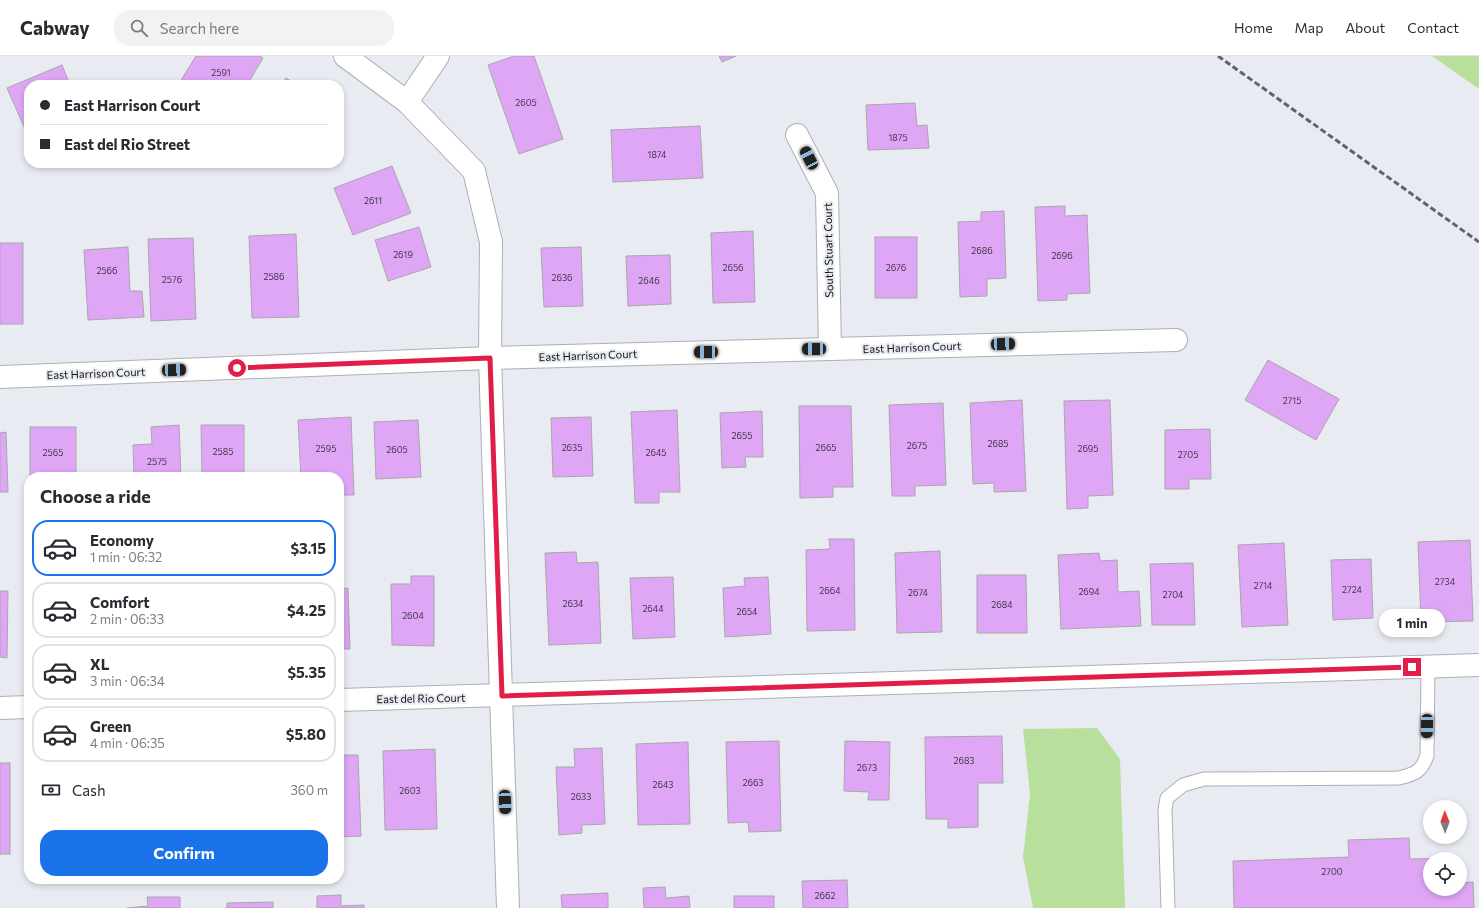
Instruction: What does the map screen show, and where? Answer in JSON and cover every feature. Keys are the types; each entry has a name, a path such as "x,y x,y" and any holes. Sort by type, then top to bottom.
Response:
{"street":[{"path":"345,56 407,102 474,171 491,242 490,358 508,908"},
{"path":"407,102 438,56"},
{"name":"South Stuart Court","path":"797,135 827,193 830,349"},
{"name":"East Harrison Court","path":"0,377 490,358 1176,340"},
{"name":"East del Rio Court","path":"344,700 1479,665"},
{"path":"0,708 24,707"}],"lane":[{"path":"1168,908 1165,810 1167,798 1183,785 1204,780 1399,778 1412,774 1423,767 1427,756 1428,667"}],"green space":[{"path":"1432,56 1479,56 1479,89"},
{"path":"1097,728 1120,759 1125,908 1033,908 1023,857 1030,794 1023,729"}],"building":[{"path":"196,56 260,56 263,58 250,80 181,80"},
{"path":"514,56 534,56 563,139 519,154 488,65"},
{"path":"719,56 736,56 722,62"},
{"path":"62,65 68,80 26,80"},
{"path":"24,81 24,127 7,88"},
{"path":"915,103 917,126 927,125 929,148 868,150 866,105"},
{"path":"700,126 703,178 613,182 611,130"},
{"path":"392,166 411,213 353,235 334,188"},
{"path":"1065,206 1065,216 1087,215 1090,293 1067,294 1067,300 1038,301 1035,207"},
{"path":"1004,211 1006,278 987,279 987,296 960,297 958,222 981,221 981,212"},
{"path":"419,227 431,267 388,281 375,240"},
{"path":"753,231 755,302 713,303 711,233"},
{"path":"296,234 299,317 252,318 249,236"},
{"path":"875,237 917,237 917,298 875,298"},
{"path":"193,238 196,319 151,321 148,239"},
{"path":"0,243 23,243 23,324 0,324"},
{"path":"128,247 130,291 142,291 144,317 88,320 84,250"},
{"path":"581,247 583,306 544,307 541,248"},
{"path":"670,255 671,304 628,306 626,256"},
{"path":"1268,360 1339,399 1316,440 1245,400"},
{"path":"1022,400 1026,491 994,492 994,483 973,484 970,403"},
{"path":"1110,400 1113,495 1088,496 1088,508 1067,509 1064,401"},
{"path":"943,403 946,485 915,486 915,496 892,496 889,405"},
{"path":"799,406 851,406 853,487 833,487 833,497 800,498"},
{"path":"677,410 680,492 659,492 659,503 635,503 631,412"},
{"path":"762,411 763,457 745,457 746,467 722,468 720,413"},
{"path":"351,417 354,495 344,495 344,472 301,472 298,420"},
{"path":"591,417 593,476 553,477 551,418"},
{"path":"418,420 421,477 376,479 374,422"},
{"path":"179,425 181,472 134,472 133,445 152,444 151,427"},
{"path":"201,425 244,425 244,472 202,472"},
{"path":"30,427 76,427 76,472 30,472"},
{"path":"1210,429 1211,479 1189,479 1189,489 1165,489 1165,430"},
{"path":"6,432 8,492 0,492 0,433"},
{"path":"829,539 854,539 855,630 807,631 806,550 830,549"},
{"path":"1470,540 1473,621 1421,622 1418,542"},
{"path":"1284,543 1288,625 1242,627 1238,545"},
{"path":"940,551 942,632 897,633 895,553"},
{"path":"576,552 577,563 598,562 601,643 549,645 545,553"},
{"path":"1099,553 1100,561 1117,560 1118,592 1139,591 1141,626 1061,629 1058,555"},
{"path":"1371,559 1373,618 1333,620 1331,560"},
{"path":"1193,563 1195,625 1152,625 1150,564"},
{"path":"977,575 1026,575 1027,633 977,633"},
{"path":"411,576 434,576 434,646 392,645 391,584 411,584"},
{"path":"673,577 675,637 633,639 630,578"},
{"path":"768,577 771,634 725,637 723,588 745,586 744,578"},
{"path":"344,588 348,588 350,649 344,649"},
{"path":"0,591 8,591 7,658 0,657"},
{"path":"1002,736 1003,783 978,783 978,827 948,828 948,819 926,819 925,737"},
{"path":"779,741 781,831 749,832 748,822 728,823 726,742"},
{"path":"845,741 890,742 889,800 868,800 869,792 844,791"},
{"path":"688,742 690,824 638,825 636,744"},
{"path":"602,748 605,824 582,825 582,833 559,835 556,767 575,767 574,749"},
{"path":"435,749 437,829 385,830 383,751"},
{"path":"344,755 358,755 361,836 344,837"},
{"path":"0,763 10,763 10,854 0,854"},
{"path":"1409,838 1410,859 1423,859 1423,896 1467,896 1467,882 1473,882 1474,908 1234,908 1233,861 1349,857 1348,840"},
{"path":"847,880 848,908 803,908 802,881"},
{"path":"665,887 666,898 689,896 690,908 644,908 643,888"},
{"path":"608,893 608,908 562,908 561,895"},
{"path":"341,895 341,906 364,905 364,908 317,908 317,896"},
{"path":"734,896 774,896 774,908 734,908"},
{"path":"147,897 180,897 180,908 127,908 148,906"},
{"path":"273,902 273,908 227,908 227,903"}],"railway":[{"path":"1218,56 1479,242"}],"route":[{"path":"237,368 490,358 502,696 1412,667"}]}
